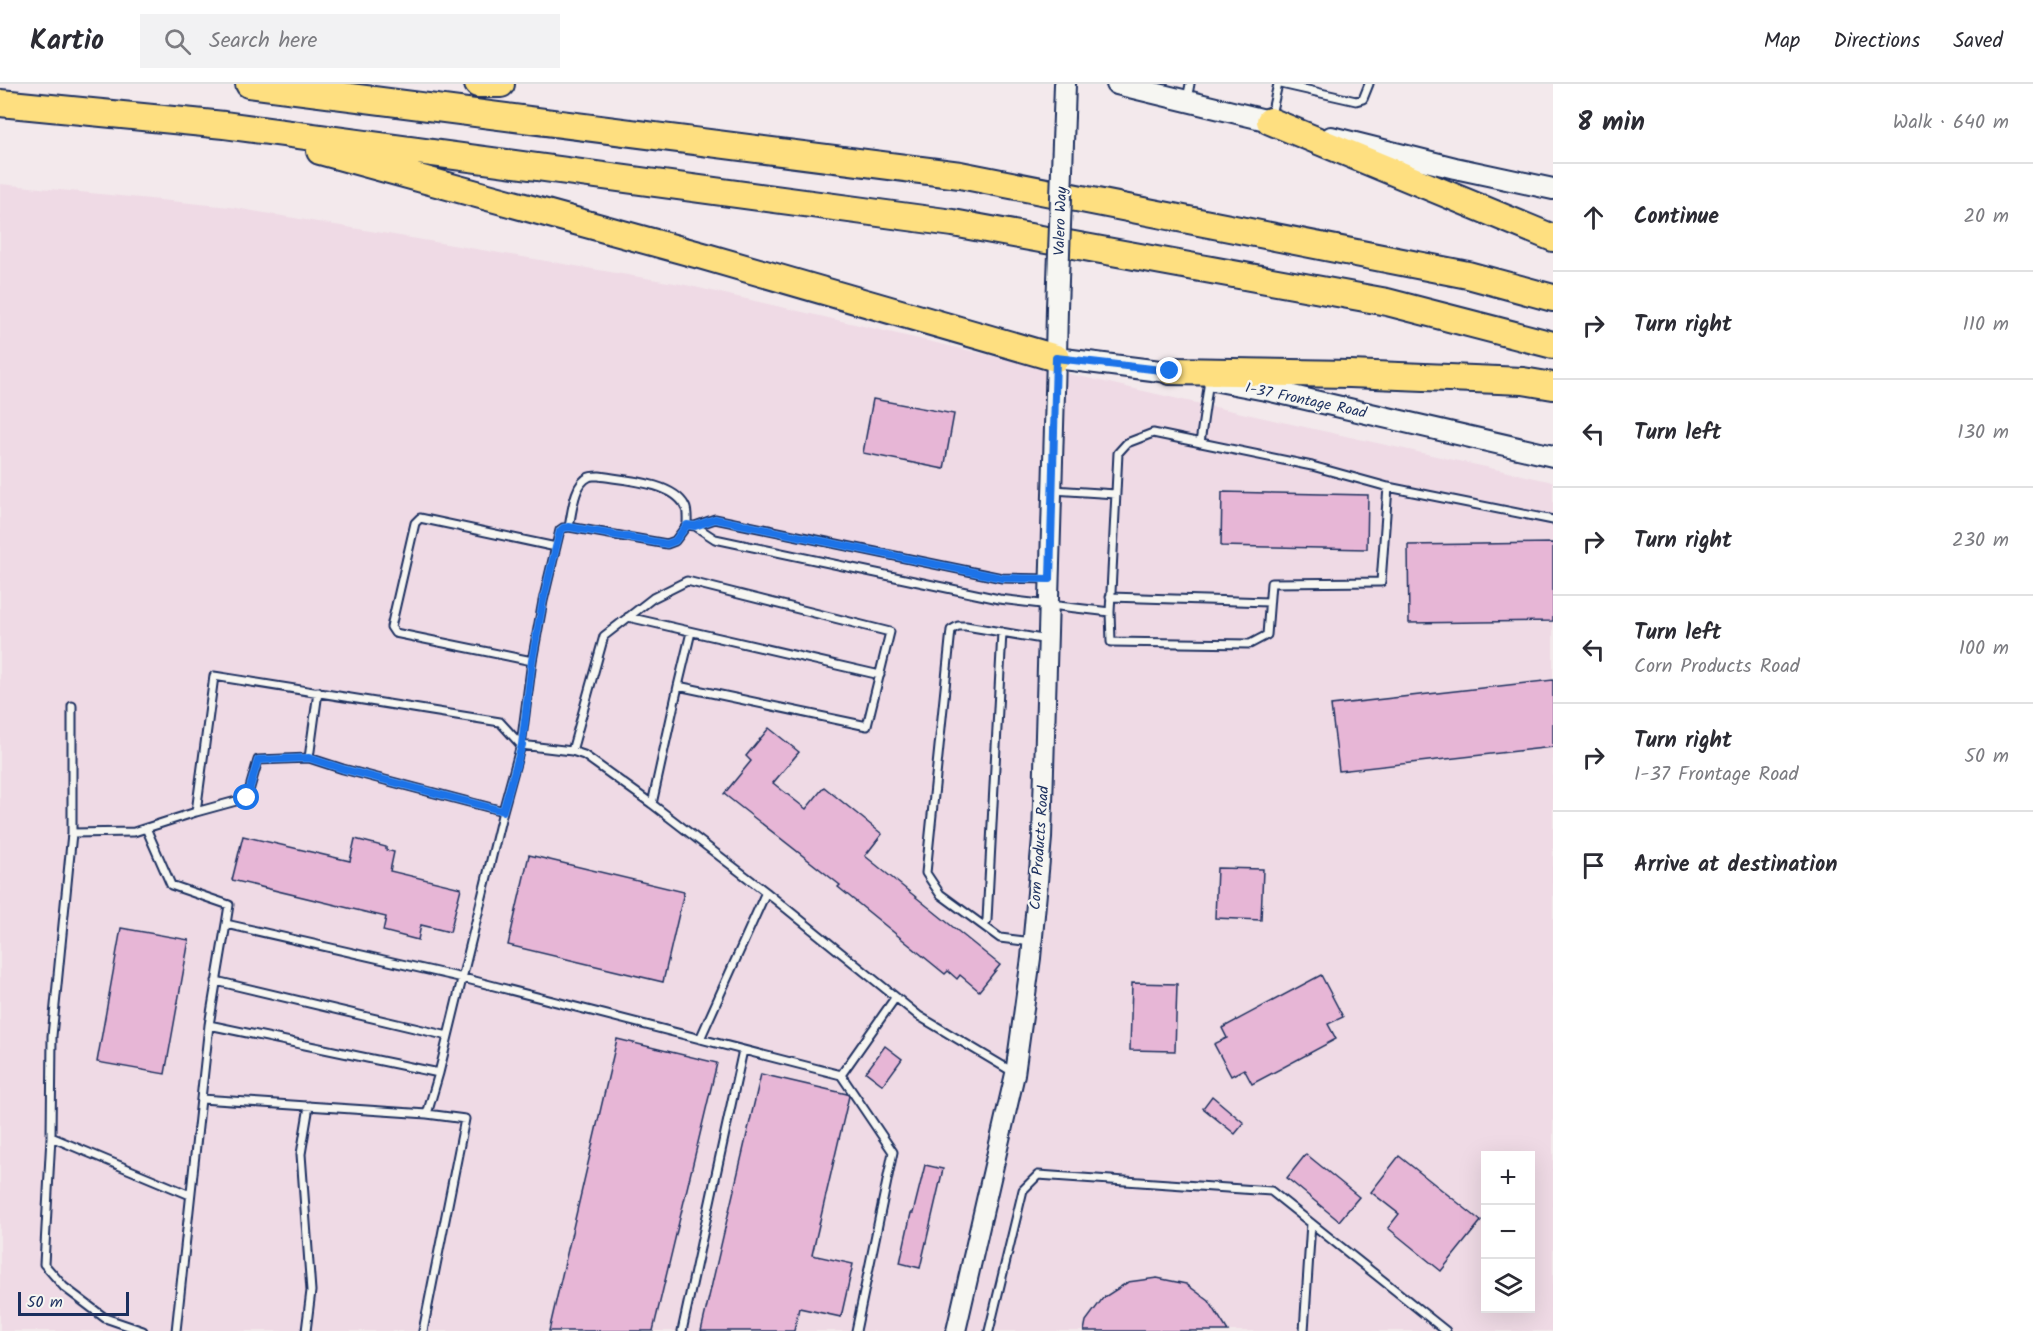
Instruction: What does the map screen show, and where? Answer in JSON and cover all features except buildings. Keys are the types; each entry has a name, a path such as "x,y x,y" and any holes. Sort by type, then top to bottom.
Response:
{"highway":[{"path":"249,84 960,175 1468,275 1553,298"},
{"path":"478,84 501,84"},
{"path":"0,103 224,125 953,223 1387,302 1553,345"},
{"path":"1270,121 1553,238"},
{"path":"224,125 703,256 1056,358"},
{"path":"1170,371 1350,374 1522,381 1553,386"}],"main road":[{"name":"Valero Way","path":"1056,358 1065,84"},
{"path":"1117,84 1189,93 1270,121 1455,168 1553,189"},
{"name":"I-37 Frontage Road","path":"1056,358 1170,371 1271,391 1553,456"}],"street":[{"name":"Corn Products Road","path":"956,1331 1015,1074 1032,942 1042,838 1056,358"}],"lane":[{"path":"1270,121 1280,84 1356,101 1363,99 1368,84"},
{"path":"1200,443 1209,379"},
{"path":"1388,487 1381,582 1271,583 1267,635 1250,644 1111,642 1110,597 1118,453 1127,443 1153,433 1312,466 1388,487 1553,520"},
{"path":"569,527 574,498 583,482 589,476 599,476 660,487 678,496 686,508 691,525 715,539 999,599 1110,612"},
{"path":"1052,490 1116,494"},
{"path":"532,661 395,633 391,627 415,524 420,518 556,547"},
{"path":"427,1114 463,978 503,811 522,745 532,661 543,601 560,531 563,528 569,527 667,544 675,541 691,525 715,519 1002,578 1050,579"},
{"path":"572,751 604,636 652,598 687,581 890,632 867,726 678,686"},
{"path":"1110,597 1269,602"},
{"path":"628,617 880,675"},
{"path":"1032,942 1000,938 940,894 926,873 951,630 958,626 966,626 1048,640"},
{"path":"984,926 987,920 1002,632"},
{"path":"652,804 691,633"},
{"path":"196,812 214,675 500,722 522,745 572,751 584,755 766,892 919,1016 1015,1074"},
{"path":"309,758 318,692"},
{"path":"72,706 72,833 52,1036 51,1137 44,1264 64,1287 105,1318 143,1331"},
{"path":"72,833 134,832 247,798 258,760 309,758 503,811"},
{"path":"147,828 171,885 229,905 209,1024 176,1331"},
{"path":"700,1039 766,892"},
{"path":"226,924 463,978 841,1075 893,1152 856,1331"},
{"path":"216,981 448,1036"},
{"path":"841,1075 895,998"},
{"path":"209,1024 439,1073"},
{"path":"682,1331 743,1050"},
{"path":"201,1099 427,1114 465,1119 423,1331"},
{"path":"306,1331 310,1292 301,1154 309,1106"},
{"path":"51,1137 190,1195"},
{"path":"989,1331 1023,1190 1038,1175 1271,1191 1446,1331"},
{"path":"1304,1331 1311,1223"}],"shaded area":[{"path":"0,184 230,207 686,285 1165,396 1553,482 1553,1331 0,1331"}],"route":[{"path":"247,798 258,760 309,758 503,811 522,745 532,661 543,601 560,531 563,528 569,527 667,544 675,541 687,525 695,526 715,519 1002,578 1050,579 1056,358 1170,371"}]}
